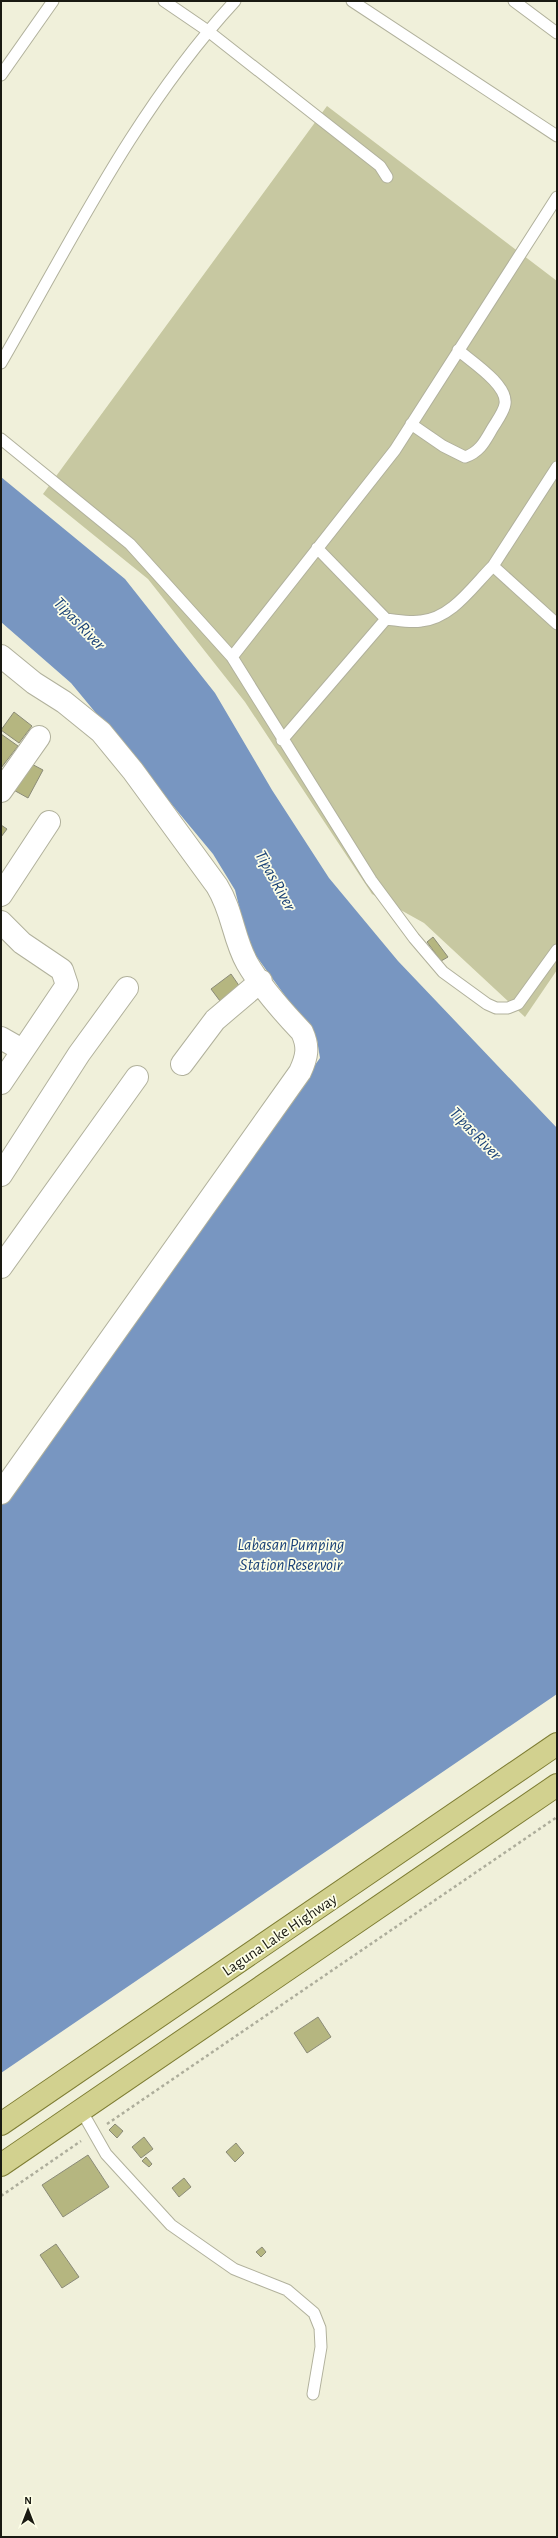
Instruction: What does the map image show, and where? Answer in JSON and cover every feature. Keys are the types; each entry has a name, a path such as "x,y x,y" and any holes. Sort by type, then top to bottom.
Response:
{"main road":[{"name":"Laguna Lake Highway","path":"1,2124 557,1744"},
{"name":"Laguna Lake Highway","path":"1,2165 557,1785"},
{"path":"259,1947 279,1975"}],"street":[{"path":"1,656 34,683 101,732 133,771 228,903 238,942 247,963 302,1032 308,1044 306,1059 300,1072 1,1493"},
{"path":"1,791 38,737"},
{"path":"1,895 49,822"},
{"path":"1,922 22,943 62,970 66,977 66,984 1,1083"},
{"path":"182,1064 215,1020 261,981"},
{"path":"1,1174 78,1054 127,988"},
{"path":"1,1038 22,1050"},
{"path":"1,1268 137,1077"}],"lane":[{"path":"1,75 53,1"},
{"path":"164,1 208,31 380,166 387,177"},
{"path":"1,363 140,122 208,31 235,1"},
{"path":"352,1 557,136"},
{"path":"514,1 557,33"},
{"path":"232,657 395,450 557,197"},
{"path":"411,424 443,446 465,457 475,454 481,448 505,405 505,394 497,382 458,350"},
{"path":"1,439 130,544 232,657 282,740 371,880 414,938 443,972 479,1000 496,1008 508,1008 518,1004 557,950"},
{"path":"317,548 386,619 420,622 442,615 448,612 493,566 557,467"},
{"path":"493,566 557,624"},
{"path":"282,740 386,619"},
{"path":"81,2110 95,2132 106,2154 171,2225 234,2269 287,2290 314,2313 320,2328 321,2347 313,2394"}],"path":[{"path":"1,2196 557,1817"}],"green space":[{"path":"327,106 557,281 557,970 525,1017 424,923 372,894 245,702 148,579 43,494"}],"water":[{"name":"Labasan Pumping Station Reservoir","path":"1,477 125,579 215,693 272,790 329,878 398,961 557,1128 557,1694 1,2073 1,1503 320,1058 317,1040 249,946 235,890 213,854 71,683 1,622"}],"building":[{"path":"14,712 32,726 19,743 1,730"},
{"path":"1,734 18,746 1,768"},
{"path":"24,760 43,770 28,798 10,788"},
{"path":"1,825 7,829 1,837"},
{"path":"433,937 448,957 441,961 427,942"},
{"path":"231,974 240,987 220,1001 211,989"},
{"path":"318,2017 331,2037 307,2053 294,2033"},
{"path":"115,2124 123,2131 117,2138 109,2130"},
{"path":"144,2137 153,2149 141,2158 132,2147"},
{"path":"236,2143 244,2153 235,2162 226,2152"},
{"path":"88,2155 109,2187 63,2217 42,2185"},
{"path":"146,2157 152,2164 149,2167 142,2161"},
{"path":"184,2178 191,2187 179,2197 172,2188"},
{"path":"56,2244 79,2277 62,2288 40,2255"},
{"path":"262,2247 266,2252 261,2257 256,2252"}],"water label":[{"name":"Tipas River","path":"80,623"},
{"name":"Tipas River","path":"276,880"},
{"name":"Tipas River","path":"476,1133"}]}
